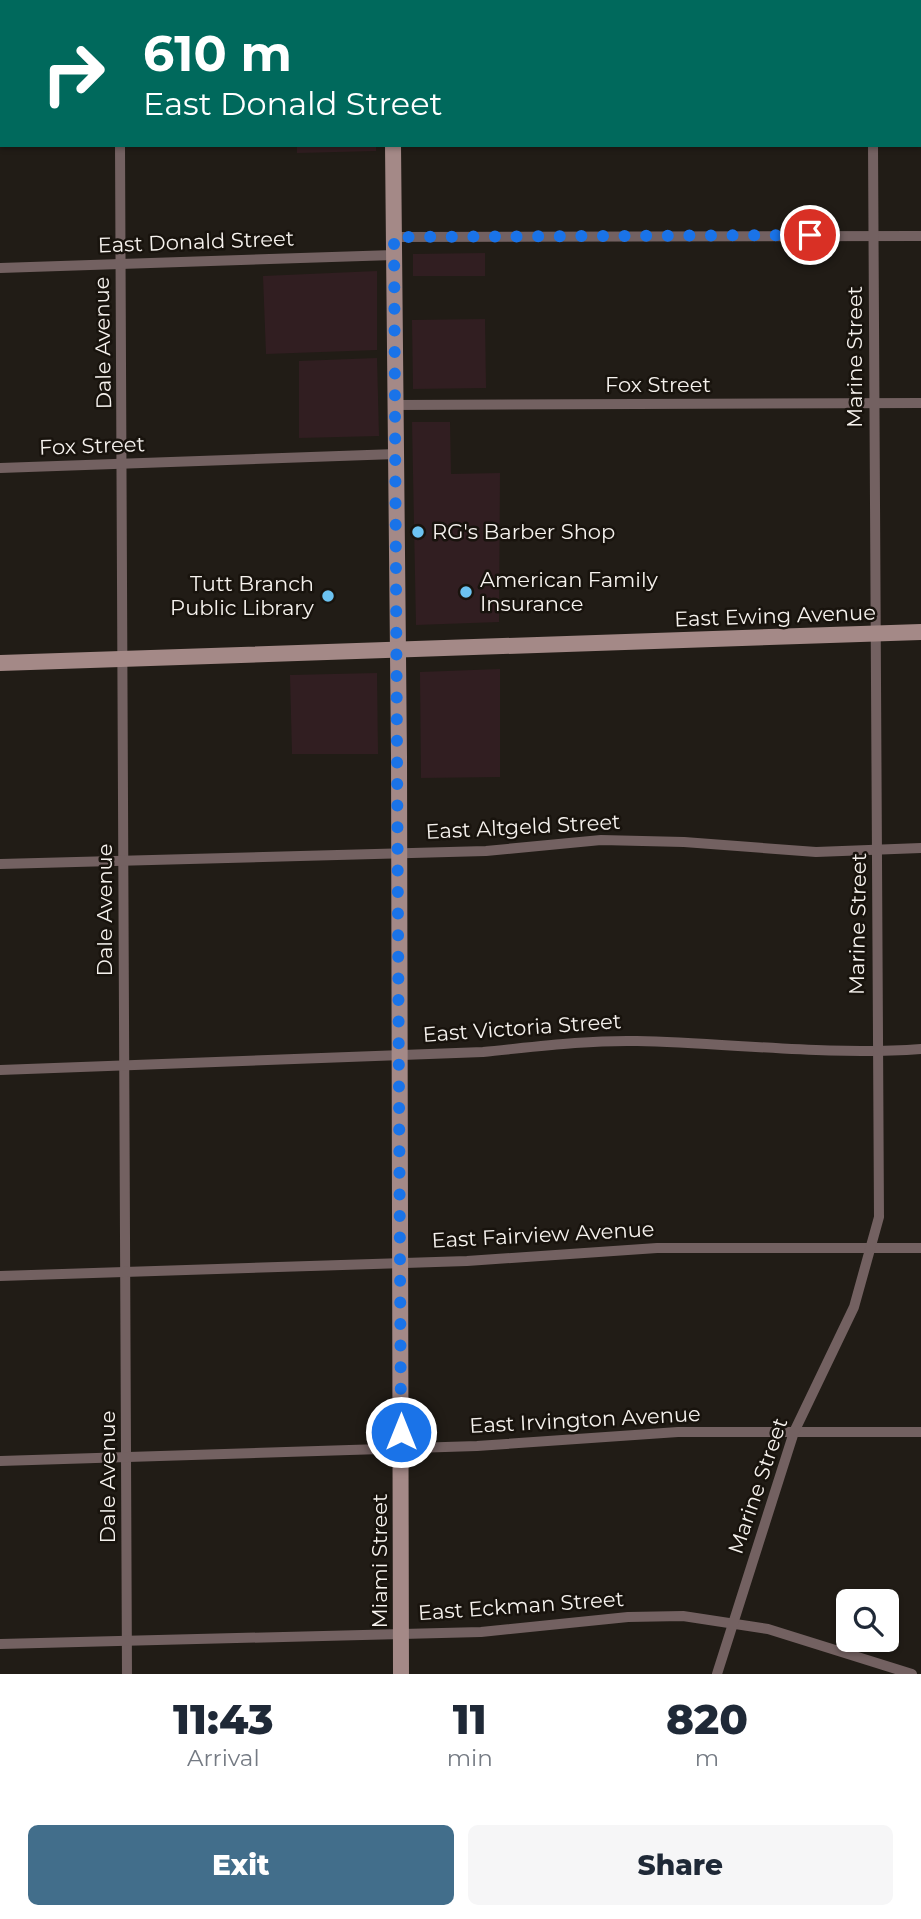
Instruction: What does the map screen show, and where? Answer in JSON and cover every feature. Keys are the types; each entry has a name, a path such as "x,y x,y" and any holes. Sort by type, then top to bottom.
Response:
{"street":[{"name":"Dale Avenue","path":"120,147 127,1674"},
{"name":"Miami Street","path":"393,147 398,649 401,1674"},
{"name":"Marine Street","path":"717,1674 794,1432 854,1307 879,1217 873,147"},
{"path":"394,237 921,236"},
{"name":"East Donald Street","path":"0,268 394,255"},
{"name":"Fox Street","path":"396,405 921,403"},
{"name":"Fox Street","path":"0,468 396,454"},
{"name":"East Ewing Avenue","path":"0,663 921,632"},
{"name":"East Altgeld Street","path":"0,864 486,850 629,840 792,851 921,848"},
{"name":"East Victoria Street","path":"0,1070 399,1055 635,1041 777,1050 921,1049"},
{"name":"East Fairview Avenue","path":"0,1276 401,1261 467,1261 657,1248 921,1248"},
{"name":"East Irvington Avenue","path":"0,1461 521,1443 623,1434 921,1432"},
{"name":"East Eckman Street","path":"0,1644 481,1632 628,1617 682,1616 768,1629 912,1674"}],"shaded area":[{"path":"297,147 376,147 376,151 297,153"},
{"path":"485,253 485,276 413,276 413,254"},
{"path":"377,271 377,350 266,354 263,276"},
{"path":"485,319 486,388 413,389 412,320"},
{"path":"377,358 379,436 299,438 299,361"},
{"path":"412,422 450,422 451,474 500,473 499,622 416,625"},
{"path":"500,669 500,777 421,778 420,672"},
{"path":"377,673 378,754 292,754 290,675"}],"place":[{"name":"RG's Barber Shop","path":"418,532"},
{"name":"American Family Insurance","path":"466,592"},
{"name":"Tutt Branch Public Library","path":"328,596"}],"route":[{"path":"401,1432 394,237 810,235"}]}
